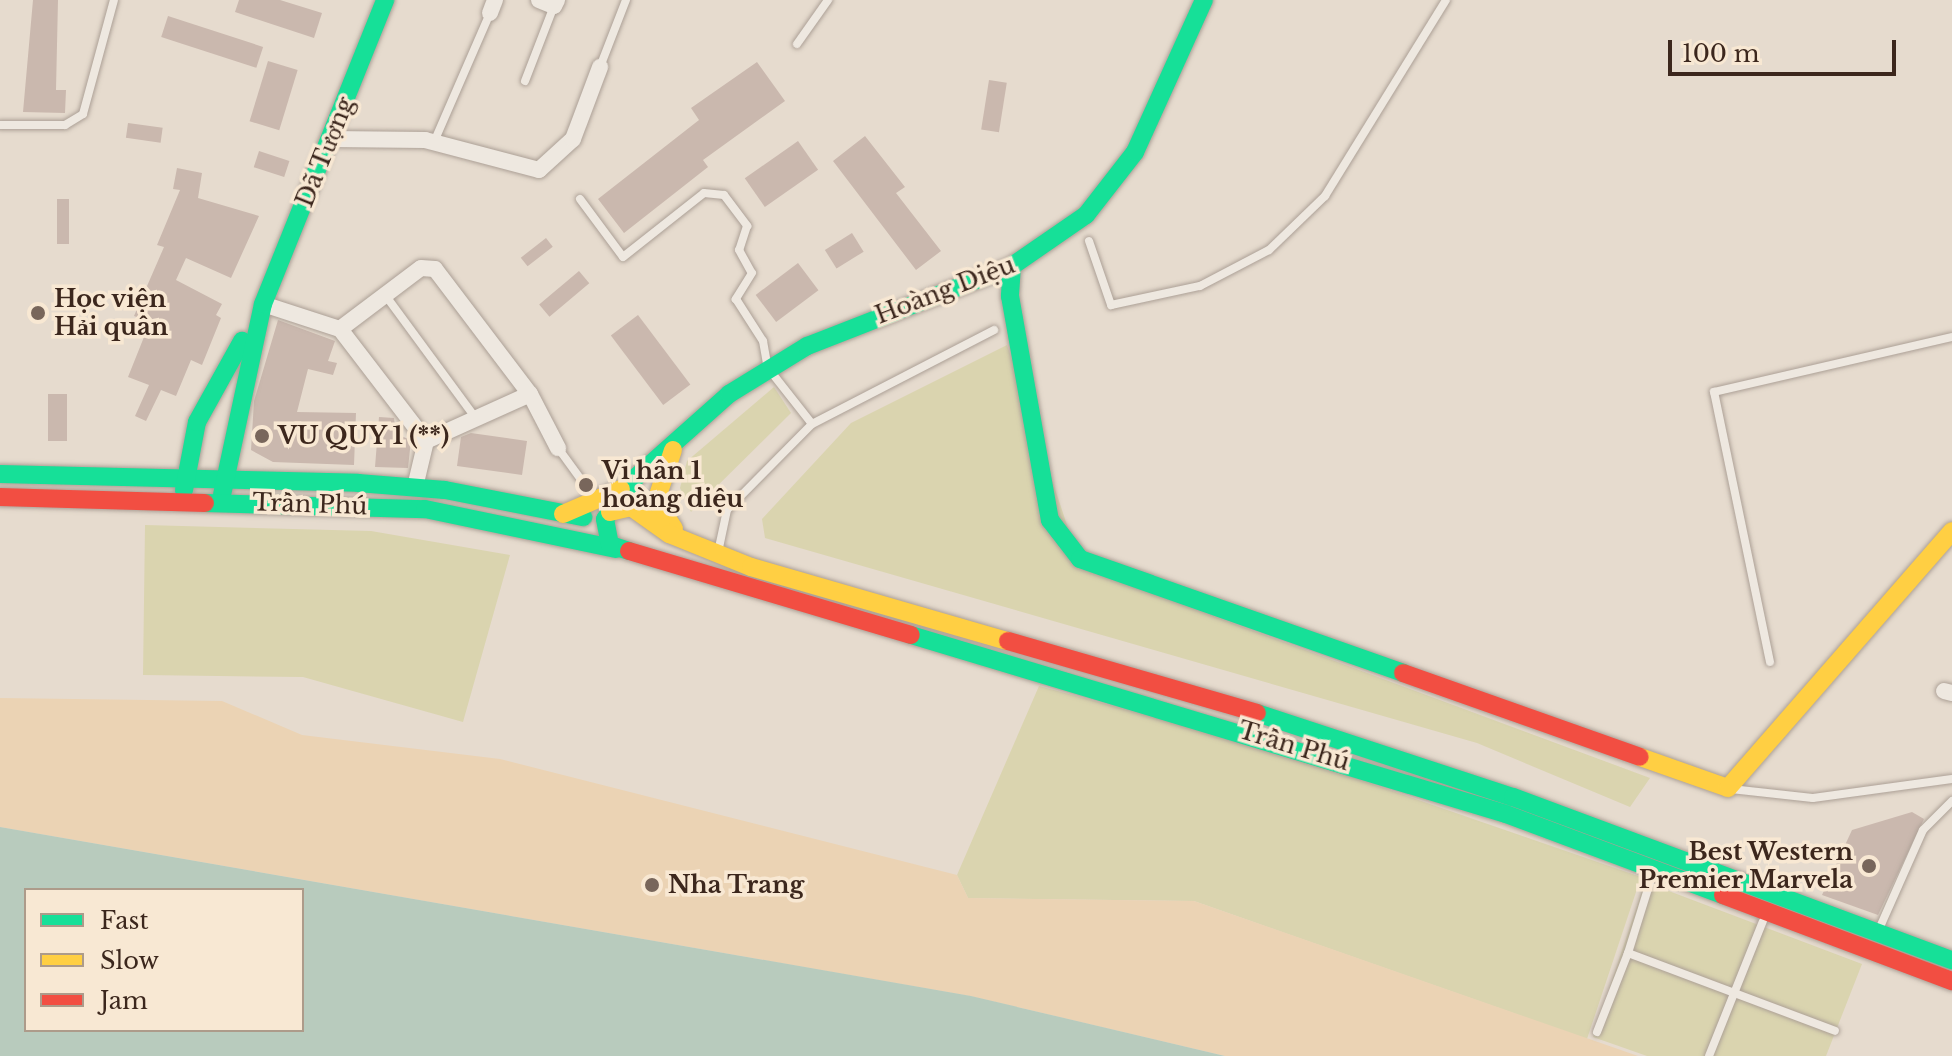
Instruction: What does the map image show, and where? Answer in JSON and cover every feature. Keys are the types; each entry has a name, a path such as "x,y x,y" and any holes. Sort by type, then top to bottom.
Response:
{"main road":[{"name":"Dã Tượng","path":"185,501 184,477 197,422 263,304 385,0"},
{"name":"Hoàng Diệu","path":"604,508 690,428 768,368 839,331 1012,266 1106,194 1163,100 1204,0"},
{"path":"1012,266 1010,296 1050,520 1080,559 1728,788 1952,531"},
{"name":"Dã Tượng","path":"222,501 223,479 263,304"},
{"path":"644,514 624,506 604,508 603,532 619,550 647,536 644,514 649,485 690,428"},
{"path":"677,443 659,475 656,501 668,523 691,543"},
{"name":"Trần Phú","path":"0,474 184,477 415,487 563,514 604,508"},
{"name":"Trần Phú","path":"0,497 425,509 619,550 1296,746 1506,814 1952,981"},
{"name":"Trần Phú","path":"644,514 691,543 724,555 1304,727 1742,881 1952,960"},
{"path":"1734,900 1742,881"}],"street":[{"path":"331,139 434,142 532,171 548,167 573,139 600,67"},
{"path":"340,329 421,268 435,269 530,394 558,448"},
{"path":"263,304 340,329 426,441"},
{"path":"426,441 530,394"},
{"path":"415,487 426,441"}],"lane":[{"path":"0,125 65,125 83,114 114,0"},
{"path":"600,67 626,0"},
{"path":"797,44 828,0"},
{"path":"1089,241 1111,305 1200,286 1269,250 1325,196 1446,0"},
{"path":"525,81 550,2"},
{"path":"434,142 492,6"},
{"path":"580,199 623,257 704,193 724,195 747,226 739,250 752,273 736,299 763,341 768,368 812,424"},
{"path":"386,296 475,417"},
{"path":"724,555 718,530 727,510 812,424 994,330"},
{"path":"1770,662 1714,392 1952,337"},
{"path":"558,448 604,508"},
{"path":"1728,788 1780,800 1952,779"},
{"path":"1878,932 1923,830 1952,801"},
{"path":"1597,1032 1628,953 1652,876"},
{"path":"1709,1056 1763,921"},
{"path":"1628,953 1835,1031"}],"shaded area":[{"path":"1007,345 1081,567 1650,778 1630,807 1477,743 765,538 762,519 851,423"},
{"path":"774,387 791,413 691,512 680,488 687,461"},
{"path":"145,525 371,531 510,555 463,722 303,677 143,675"},
{"path":"1039,686 1268,748 1641,877 1587,1039 1194,901 968,898 957,875"},
{"path":"0,827 971,996 1225,1056 0,1056"},
{"path":"1645,882 1862,964 1826,1056 1647,1056 1593,1037"}],"sand":[{"name":"Nha Trang","path":"0,698 222,701 302,735 500,759 957,875 968,898 1194,901 1638,1056 1225,1056 970,996 0,827"}],"building":[{"path":"33,0 58,0 56,90 66,90 65,113 23,112"},
{"path":"239,0 280,0 322,13 314,38 235,12"},
{"path":"168,16 263,47 256,68 161,37"},
{"path":"268,61 298,70 279,130 250,121"},
{"path":"757,62 785,101 703,160 708,167 624,233 598,199 699,120 691,108"},
{"path":"989,80 1007,83 999,132 981,129"},
{"path":"128,123 163,128 161,143 126,138"},
{"path":"865,136 905,187 896,193 941,251 916,270 833,161"},
{"path":"798,141 818,170 765,207 745,178"},
{"path":"259,151 289,161 284,177 254,167"},
{"path":"177,168 202,173 198,198 259,216 231,278 186,258 176,280 222,304 216,315 221,318 202,365 191,360 176,396 161,390 146,421 135,416 149,385 128,377 150,322 134,316 164,247 157,245 180,190 173,189"},
{"path":"57,199 69,199 69,244 57,244"},
{"path":"852,233 864,252 837,269 825,250"},
{"path":"546,238 553,247 528,266 521,258"},
{"path":"798,263 818,290 776,322 756,295"},
{"path":"579,271 589,283 549,317 539,304"},
{"path":"638,315 690,384 663,405 611,335"},
{"path":"278,320 335,341 328,361 337,363 333,375 308,369 297,412 356,413 354,465 273,462 251,450 254,401"},
{"path":"48,394 67,394 67,441 48,441"},
{"path":"379,417 394,418 396,434 411,440 408,468 375,467"},
{"path":"471,433 527,441 522,475 457,466 461,437"},
{"name":"Best Western Premier Marvela","path":"1912,812 1924,819 1878,915 1822,895 1852,830"}],"traffic: fast":[{"path":"222,495 263,304 385,0"},
{"path":"629,551 610,545 605,519 636,477 729,394 807,346 1012,266 1086,215 1135,152 1204,0"},
{"path":"1012,266 1010,296 1050,520 1080,559 1403,673"},
{"path":"184,490 197,422 242,341"},
{"path":"0,474 358,483 445,490 583,517"},
{"path":"205,503 425,509 616,549"},
{"path":"911,635 1506,814 1723,895"},
{"path":"1257,713 1513,797 1952,960"}],"traffic: slow":[{"path":"673,450 656,501 674,529"},
{"path":"563,514 621,489"},
{"path":"610,512 631,507 669,534 751,567 1008,641"},
{"path":"1640,757 1728,788 1952,531"}],"traffic: jam":[{"path":"0,497 205,503"},
{"path":"629,551 911,635"},
{"path":"1008,641 1257,713"},
{"path":"1403,673 1640,757"},
{"path":"1723,895 1952,981"}],"place":[{"name":"Học viện Hải quân","path":"38,313"},
{"name":"VU QUY 1 (**)","path":"262,436"},
{"name":"Vi hân 1 hoàng diệu","path":"586,485"},
{"name":"Best Western Premier Marvela","path":"1869,866"},
{"name":"Nha Trang","path":"652,885"}]}
